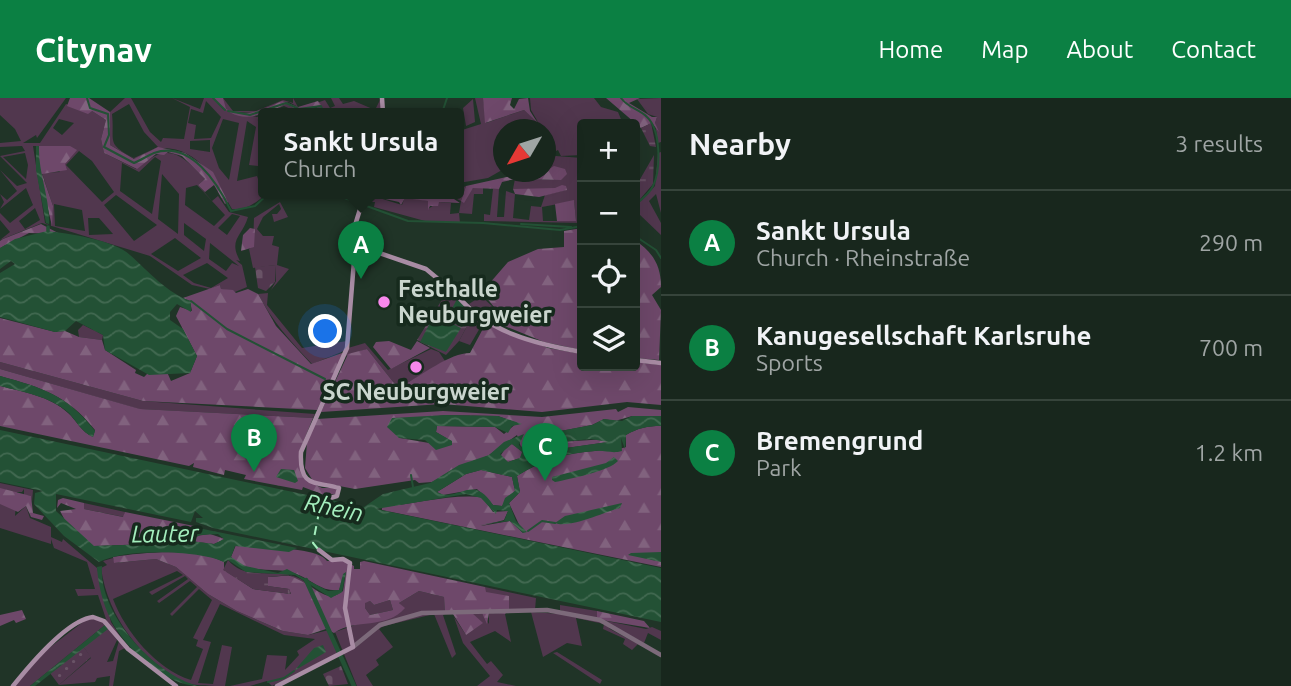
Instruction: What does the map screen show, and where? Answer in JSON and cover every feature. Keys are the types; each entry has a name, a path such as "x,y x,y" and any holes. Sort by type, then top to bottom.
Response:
{"main road":[{"path":"327,499 337,496 339,488 312,482 304,474 301,461 304,443 348,345 355,219 364,199"},
{"path":"354,244 426,269 485,321 539,344 577,351"},
{"path":"640,361 661,363"},
{"path":"278,686 353,647 345,608 350,565 346,559 332,560 319,550"},
{"path":"13,686 40,655 88,617 104,621 128,649 176,686"}],"street":[{"path":"353,647 380,625 422,613 547,610 600,620 661,655"}],"green space":[{"path":"0,98 66,98 37,138 36,135 23,143 40,143 66,104 92,111 106,120 101,139 104,153 136,169 157,155 165,153 188,162 205,179 198,185 212,201 218,196 229,212 248,217 235,248 240,261 236,260 242,265 247,287 235,292 221,289 220,285 210,289 192,285 150,256 51,226 53,206 42,173 60,172 39,146 33,146 45,223 50,225 42,223 0,240 10,232 0,220 0,213 10,223 33,205 26,188 0,209 4,202 0,194 7,200 17,191 0,170 17,186 27,183 0,156 25,151 22,146 0,147 0,143 21,141 15,129 0,115","holes":["59,119 74,123 62,135 53,128","79,151 92,161 114,192 102,202 66,165","25,153 28,165 26,179 3,157","155,157 161,161 152,214 120,191 122,163 139,172","162,174 179,194 178,234 158,219","197,185 225,215 214,226 185,205 186,188","116,195 157,225 134,241 104,205","54,204 82,210 85,231 55,226","35,208 40,220 25,229 19,221","232,214 240,216 227,235 218,228","88,218 99,218 113,234 89,235","184,223 206,239 204,251 184,235","175,238 201,258 178,271 151,254","210,243 239,266 232,263 226,271 209,259","207,263 228,278 211,288 194,283 183,275"]},
{"path":"70,98 89,98 110,112 110,145 134,159 158,147 185,153 213,172 228,202 225,204 214,185 205,192 198,185 205,179 182,156 168,152 164,155 156,154 137,169 104,153 101,139 106,120 92,111 88,114 67,106"},
{"path":"125,98 131,98 150,132 161,142 163,138 184,139 190,107 172,98 200,109 204,98 212,98 224,110 223,98 233,111 258,110 254,113 234,112 258,116 258,166 249,165 256,127 247,121 237,181 257,176 258,199 260,199 251,205 232,209 205,167 185,153 157,148 135,159 110,145 110,112","holes":["206,101 221,117 211,138 194,139 196,125 188,123 191,109 203,113","129,104 144,132 158,147 134,158 119,149 113,141 112,114","223,119 239,123 229,180 219,168 212,148","210,140 210,152 190,149 190,141"]},
{"path":"212,98 223,98 226,109 233,112 258,111 258,115 239,116 222,107"},
{"path":"293,98 298,107 289,102 263,108 283,100 293,103"},
{"path":"331,98 339,98 343,104 354,101 370,108 330,108 335,106"},
{"path":"475,98 483,98 486,123 493,121 493,175 488,178 464,182 464,129 481,124"},
{"path":"483,98 512,98 510,105 514,109 519,99 528,98 530,111 535,119 524,110 485,123"},
{"path":"530,98 594,98 601,107 618,112 621,119 577,119 577,155 561,156 558,150 556,151 556,119 536,119 531,110"},
{"path":"606,98 640,98 629,103 652,117 657,117 655,123 659,132 652,123 641,128 640,119 630,119"},
{"path":"661,98 661,142 658,143 655,123 657,117 648,114 637,99"},
{"path":"473,99 475,122 466,126 463,108"},
{"path":"325,100 330,108 317,108 316,105 303,108"},
{"path":"282,101 298,107 318,101 321,105 293,108 286,104 266,108"},
{"path":"524,110 534,119 498,119"},
{"path":"651,123 656,147 650,146 641,128"},
{"path":"39,146 70,146 77,150 65,164 67,170 42,174 53,206 52,226 38,167"},
{"path":"661,152 661,213 656,194 649,201 661,223 661,235 640,215 640,202 655,186 658,153"},
{"path":"654,155 653,184 640,199 640,179"},
{"path":"556,156 577,158 577,223 484,221 484,214 490,215 493,189 499,189 497,217 504,217 506,191 515,194 513,218 529,220 531,206 541,207 545,195 566,190 513,189 514,182 561,180 556,175","holes":["574,201 576,221 543,221 542,207"]},
{"path":"556,167 565,169 567,174 561,180 556,180"},
{"path":"493,180 502,182 499,189 473,188 464,203 461,201 464,199 466,186"},
{"path":"566,186 567,190 539,197 515,194 513,189 555,188"},
{"path":"473,188 483,188 483,194 474,194 472,214 459,213 461,201"},
{"path":"371,199 382,199 402,205 404,199 417,199 429,201 428,209 439,202 451,203 450,214 459,213 460,223 425,221 374,207 375,202 370,202"},
{"path":"385,199 404,199 401,205"},
{"path":"413,199 454,199 460,203 439,202 438,206 430,206 428,210 428,201"},
{"path":"574,200 576,221 557,221 555,204"},
{"path":"280,202 288,217 274,222 272,214 277,214 281,209 279,204 263,217 257,229 263,236 274,236 272,245 279,247 277,265 289,269 271,290 276,281 276,265 253,268 249,249 253,246 254,218"},
{"path":"41,224 60,234 29,233 0,248 0,241 3,239"},
{"path":"250,228 255,229 254,247 241,251 243,235"},
{"path":"577,229 577,349 544,342 485,318 494,307 482,292 508,262 538,249 564,247 564,231"},
{"path":"640,244 651,255 659,272 661,287 652,295 661,310 659,360 640,358"},
{"path":"276,265 275,282 266,291 258,288 255,267"},
{"path":"220,285 221,289 233,290 236,293 248,289 258,294 276,326 311,364 342,353 343,356 317,410 143,401 0,362 0,318 102,340 105,350 136,370 135,373 144,377 147,374 167,372 171,381 190,373 197,356 176,316 180,307 192,311 190,301 183,298"},
{"path":"448,290 474,313 459,341 446,355 417,340"},
{"path":"268,293 267,305 302,348 347,341 344,351 312,364 282,331 258,294"},
{"path":"481,296 493,307 484,318 469,304"},
{"path":"474,313 484,321 470,345 459,341"},
{"path":"486,323 548,348 577,353 577,371 640,371 640,363 661,365 661,405 627,402 542,412 442,404 321,412 348,354 367,349 394,383 402,386 445,361 470,353"},
{"path":"83,325 103,335 102,340 79,337 78,330"},
{"path":"389,341 411,350 417,341 430,348 391,369 373,347 376,342"},
{"name":"SC Neuburgweier","path":"365,343 388,370 431,349 439,352 445,361 402,386 394,383 367,349 346,356 348,348"},
{"path":"0,362 143,401 315,414 313,418 139,409 0,369"},
{"path":"0,369 140,409 313,418 300,450 306,480 322,488 336,488 337,494 324,495 303,487 302,490 244,479 246,475 225,470 224,475 193,467 194,463 189,466 0,426 0,386 45,399 61,407 93,437 95,430 64,401 42,389 0,376"},
{"path":"628,407 661,410 661,416 632,416 615,421 604,419 592,425 550,433 521,447 517,435 489,455 432,482 419,483 415,480 355,489 313,481 305,468 307,442 317,419 443,411 542,417 616,409 618,412","holes":["445,415 498,416 517,423 504,434 495,427 437,426 436,432 451,441 429,443 400,438 395,432 424,418"]},
{"path":"661,426 661,567 382,510 382,507 444,498 482,497 493,512 508,511 504,520 481,526 510,521 523,533 509,503 520,492 517,476 535,466 564,456 626,447 626,435 643,428"},
{"path":"607,439 608,442 538,452 559,442"},
{"path":"512,444 523,452 520,458 508,462 499,458 507,446"},
{"path":"481,470 512,477 515,491 502,506 493,505 477,489 443,495 437,492 466,474"},
{"path":"0,483 33,490 32,502 31,496 24,495 24,489 17,492 15,516 26,506 30,518 51,527 51,537 62,542 63,539 97,568 111,622 125,644 107,622 98,595 78,596 75,589 95,589 87,562 54,548 51,539 51,544 0,528"},
{"path":"0,488 31,496 33,513 44,516 42,520 31,517 26,506 18,512 0,504"},
{"path":"63,498 84,503 84,509 123,517 125,512 194,526 180,543 93,546 67,524 60,511 76,509 61,503 57,508 58,500"},
{"path":"84,503 125,512 124,517 84,509"},
{"path":"210,534 225,539 214,544 190,541 196,536"},
{"path":"236,545 300,550 321,556 327,561 344,561 354,566 354,569 360,569 360,562 364,561 485,587 486,592 509,596 509,610 505,614 489,613 487,624 482,613 472,613 483,623 466,635 453,614 445,614 444,597 419,591 399,603 405,608 389,619 351,626 334,633 326,629 308,635 283,631 237,611 208,594 176,567 156,559 114,563 113,557 156,553 200,555 224,562 224,570 253,589 291,594 289,589 267,586 268,577 287,576 297,578 330,596 343,591 346,572 339,590 333,590 323,588 291,572 247,567 231,557","holes":["390,600 393,610 370,615 365,603 370,601 374,605"]},
{"path":"113,558 115,563 156,559 176,567 208,594 237,611 283,631 308,635 329,630 338,653 272,686 267,681 250,686 230,686 262,679 267,655 287,656 285,670 299,655 297,651 315,639 284,635 220,604 203,640 211,642 198,683 213,684 222,645 232,647 225,686 186,683 155,663 119,621 105,586 101,568 107,565 103,561","holes":["177,571 183,575 149,592 152,595 185,576 188,579 157,601 159,603 190,581 197,587 170,614 172,616 199,589 212,600 193,638 198,640 196,646 203,649 191,680 166,667 143,647 125,624 113,599"]},
{"path":"228,560 246,571 289,575 268,577 268,586 289,589 291,594 253,589 223,570"},
{"path":"485,587 536,598 535,610 509,610 485,592"},
{"path":"419,591 444,597 443,615 456,654 452,658 434,614 384,626 379,629 393,647 376,660 379,665 366,675 373,686 357,686 335,632 404,608 399,603"},
{"path":"390,600 393,610 370,615 365,608 365,602 370,601 374,605"},
{"path":"560,605 597,611 610,629 638,644 632,650 623,644 625,639 603,629 604,624 576,618 582,646 567,643 543,657 531,612 576,615 560,610"},
{"path":"22,610 26,619 16,623 14,620 0,626 0,615"},
{"path":"597,611 644,621 650,628 597,619"},
{"path":"472,613 482,613 489,624 489,613 505,614 511,642 495,631 470,642 487,664 491,661 503,675 497,682 516,686 477,686 490,676 463,643 454,617 466,635"},
{"path":"88,618 103,621 105,625 30,686 14,686 40,655"},
{"path":"602,620 646,629 652,627 661,631 661,640 648,633 644,643"},
{"path":"108,628 117,640 107,662 113,661 119,641 125,648 119,651 113,686 109,686 110,676 97,678 95,682 59,685 91,658 83,646"},
{"path":"83,646 91,657 59,685 50,673"},
{"path":"557,652 602,680 600,684 553,653"},
{"path":"341,666 348,684 329,686 323,674"}],"water":[{"path":"36,146 39,146 49,224 46,223 36,170"},
{"path":"47,231 113,245 130,255 166,288 191,301 191,312 177,304 170,312 170,320 183,329 197,356 190,373 149,375 105,350 103,335 76,321 65,331 55,332 0,317 0,273 15,264 11,261 0,269 0,248 15,239"},
{"path":"457,299 471,311 462,327 446,320"},
{"path":"434,315 461,328 446,352 420,342"},
{"path":"0,376 42,389 64,401 95,431 93,437 83,430 69,413 53,402 0,386"},
{"path":"498,416 522,424 512,426 508,433 495,427 437,426 436,432 452,441 452,445 436,450 425,440 399,438 387,427 392,418"},
{"name":"Rhein","path":"632,416 661,416 661,426 643,428 626,435 625,449 621,438 622,451 595,451 564,456 535,466 517,476 520,492 509,503 516,521 527,532 523,533 510,521 478,525 504,521 508,511 497,510 496,514 481,498 466,494 376,509 661,568 661,622 213,528 196,522 196,518 203,518 195,511 191,522 56,494 56,511 94,546 180,543 193,527 297,548 289,552 235,546 231,557 245,566 278,573 287,569 328,591 339,590 346,572 342,592 331,598 295,575 246,572 228,560 224,562 198,555 162,552 126,554 99,562 64,536 34,504 35,493 43,491 0,482 0,430 364,507 383,494 430,483 459,465 489,455 504,442 524,434 519,445 521,447 550,433 592,425 604,419 622,421","holes":["591,439 608,442 538,452 559,442","512,444 522,452 520,458 508,462 500,454","481,470 512,477 515,491 505,498 502,506 493,505 478,491 445,495 437,492 466,474","218,534 224,539 214,544 190,541 200,535"]},
{"path":"614,457 618,461 598,471 555,482 552,480 552,477 606,463"},
{"path":"281,469 294,470 298,481 295,483 276,477"},
{"path":"622,503 620,508 587,519 569,524 555,523 565,516"},
{"path":"661,552 661,562 628,555 631,553"},
{"path":"102,566 103,584 109,603 132,640 164,669 181,680 198,686 186,684 160,672 136,653 117,631 103,601 97,567"},
{"path":"105,625 108,629 35,686 30,686"},
{"path":"323,645 326,652 294,671 314,648"}],"waterway":[{"path":"87,98 90,108 108,114 109,135 104,147 134,163 154,153 180,153 202,167 211,177 231,211 255,206 263,199"},
{"path":"213,98 225,110"},
{"path":"444,108 447,98"},
{"path":"621,98 647,117 652,123 657,140 656,179 650,191 640,200"},
{"path":"271,108 286,103 297,108"},
{"path":"306,108 322,108"},
{"path":"228,111 250,115 258,112"},
{"path":"347,199 408,221 483,223 560,230 577,227"},
{"path":"521,224 571,227"},
{"path":"640,239 656,250 661,258"},
{"path":"191,301 227,329 325,379"},
{"path":"411,475 413,487"},
{"path":"528,531 542,521 555,523"},
{"name":"Lauter","path":"306,580 354,686"},
{"path":"268,682 284,678 294,671"}],"ferry route":[{"path":"318,549 313,543 321,502 325,500"}],"place":[{"name":"Sankt Ursula","path":"361,279"},
{"name":"Festhalle Neuburgweier","path":"384,302"},
{"name":"SC Neuburgweier","path":"416,367"},
{"name":"Kanugesellschaft Karlsruhe","path":"254,472"},
{"name":"Bremengrund","path":"545,481"}]}
